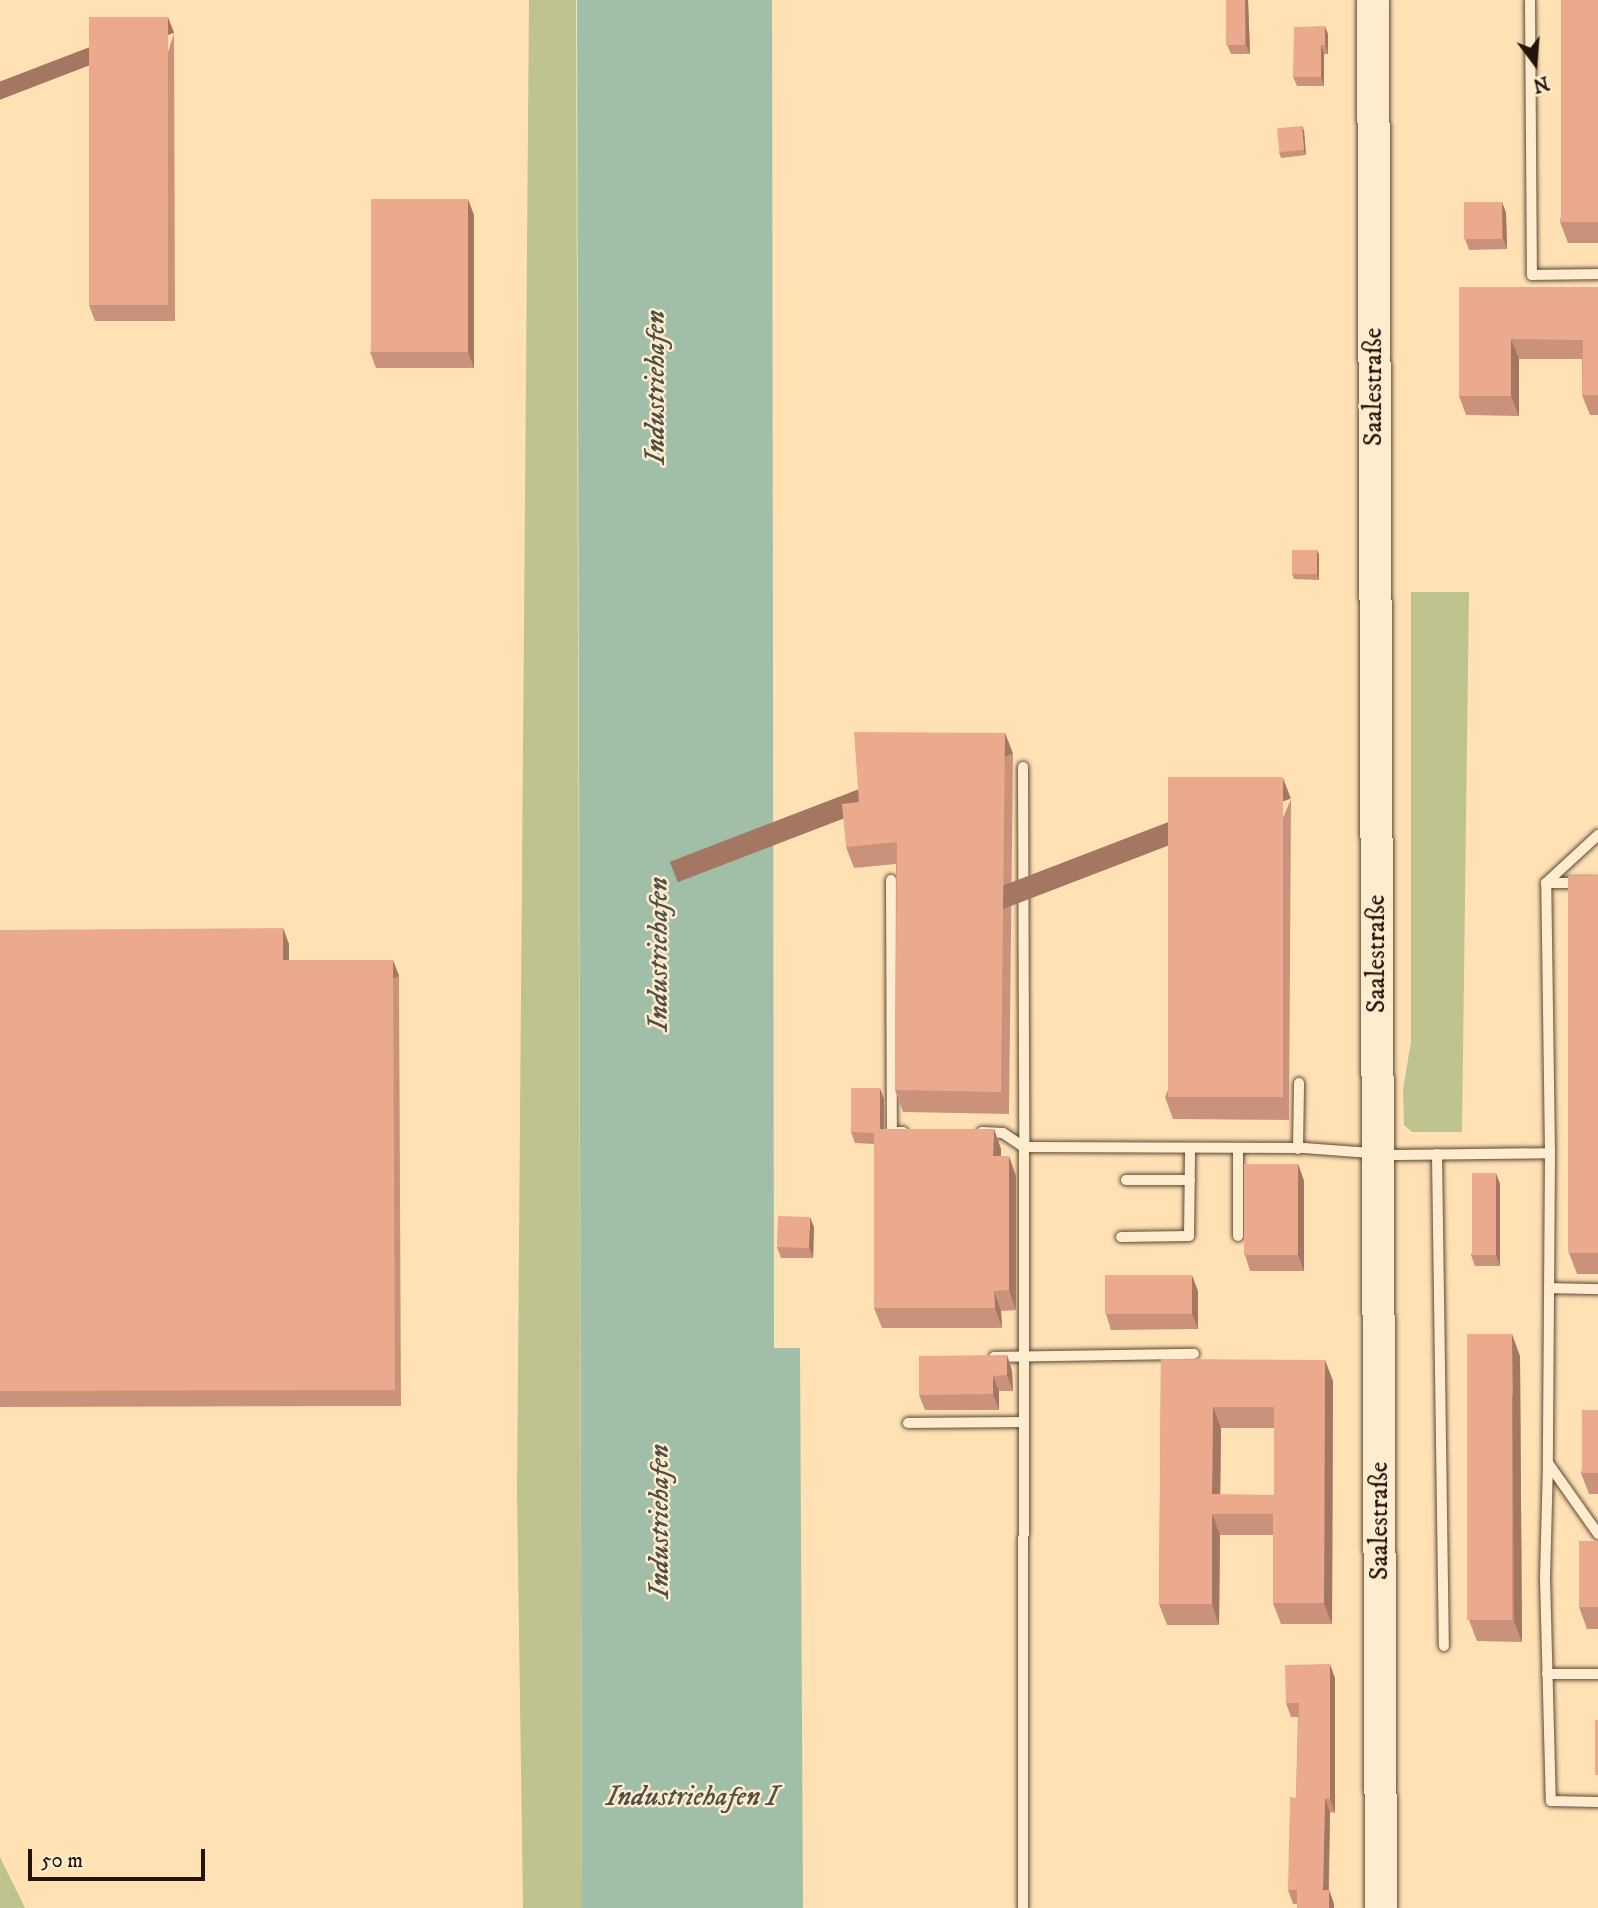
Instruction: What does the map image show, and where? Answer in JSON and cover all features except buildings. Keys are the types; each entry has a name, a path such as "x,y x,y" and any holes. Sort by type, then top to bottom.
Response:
{"main road":[{"name":"Saalestraße","path":"1373,0 1381,1908"}],"lane":[{"path":"1530,0 1532,275 1598,274"},
{"path":"1023,767 1023,1908"},
{"path":"1598,835 1546,883 1549,1288 1545,1578 1551,1801 1598,1802"},
{"path":"891,880 892,1132 919,1132"},
{"path":"1546,883 1598,883"},
{"path":"1298,1149 1299,1083"},
{"path":"975,1132 1003,1133 1024,1147 1349,1149 1378,1155 1549,1153"},
{"path":"1121,1237 1189,1236 1190,1147"},
{"path":"1238,1148 1238,1236"},
{"path":"1437,1154 1444,1646"},
{"path":"1126,1180 1190,1180"},
{"path":"1549,1288 1598,1289"},
{"path":"982,1356 1194,1354"},
{"path":"908,1423 1023,1422"},
{"path":"1548,1462 1598,1534"},
{"path":"1548,1674 1598,1674"}],"green space":[{"path":"529,0 576,0 582,1908 523,1908 517,1493"},
{"path":"1411,592 1469,592 1462,1132 1412,1132 1404,1125 1403,1089 1411,1042"},
{"path":"0,1857 25,1908 0,1908"}],"water":[{"name":"Industriehafen I","path":"577,0 772,0 774,1348 800,1348 803,1908 582,1908"}],"water label":[{"name":"Industriehafen","path":"656,387"},
{"name":"Industriehafen","path":"659,954"},
{"name":"Industriehafen","path":"660,1521"}]}
